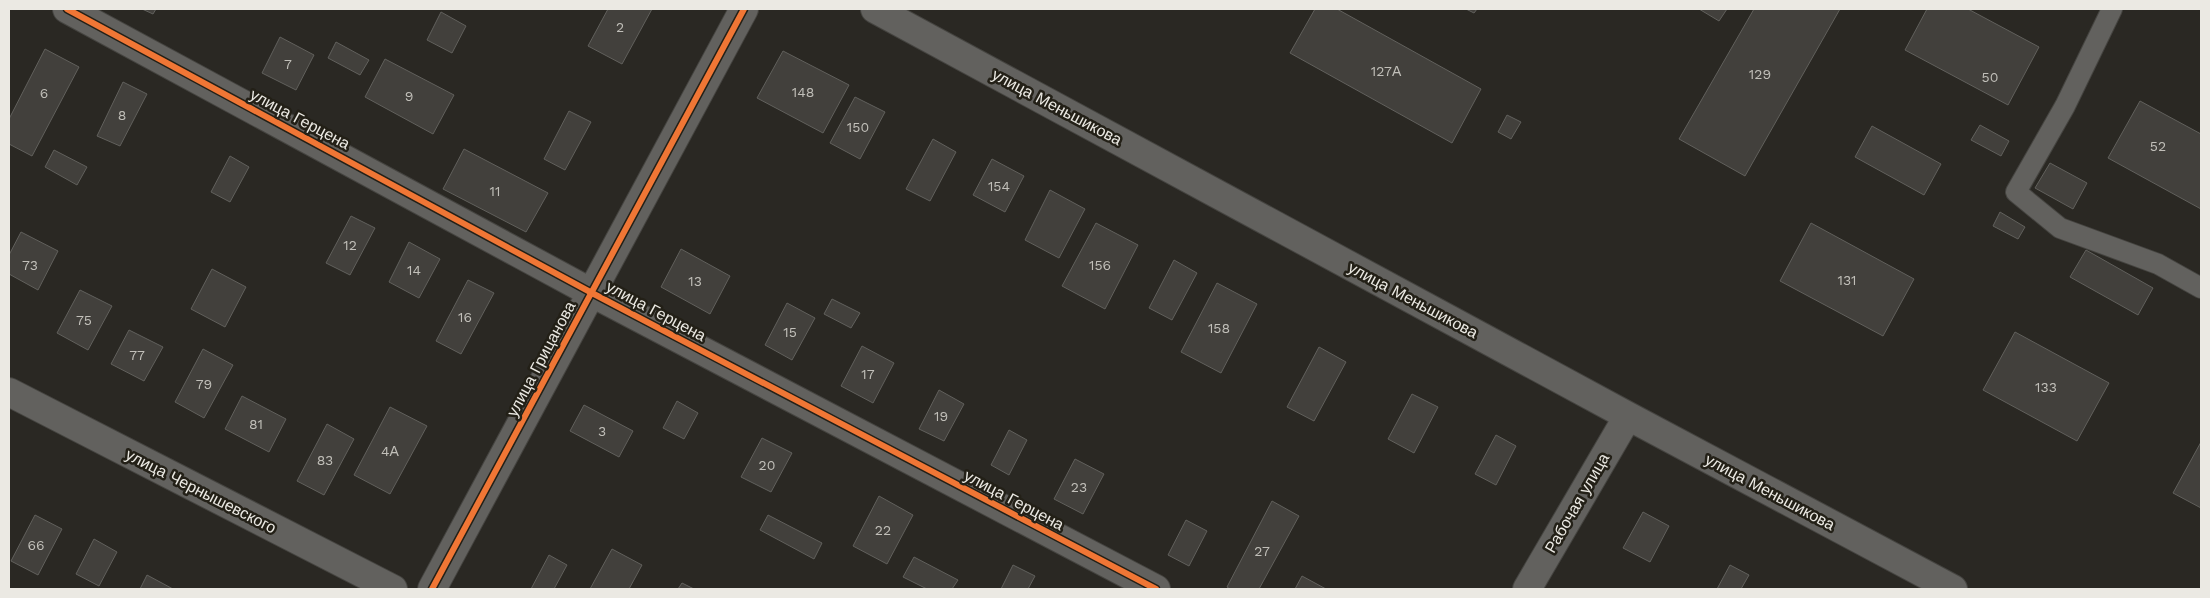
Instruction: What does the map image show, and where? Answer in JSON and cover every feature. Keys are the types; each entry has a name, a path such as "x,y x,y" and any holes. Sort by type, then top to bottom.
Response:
{"street":[{"name":"улица Герцена","path":"67,9 592,293 1156,589"},
{"name":"улица Грицанова","path":"432,589 744,9"},
{"name":"улица Меньшикова","path":"875,9 1952,589"},
{"name":"улица Чернышевского","path":"9,392 393,589"},
{"name":"Рабочая улица","path":"1527,589 1628,416"}],"lane":[{"path":"2112,9 2066,106 2016,192 2060,228 2158,264 2201,288"}],"building":[{"path":"142,9 156,9 153,14"},
{"path":"608,9 652,9 622,64 588,46"},
{"path":"1315,9 1337,9 1481,89 1452,143 1290,53"},
{"path":"1466,9 1477,9 1474,13"},
{"path":"1699,9 1727,9 1719,21"},
{"path":"1754,9 1840,9 1745,176 1679,139"},
{"path":"1927,9 1968,9 2039,47 2008,105 1905,50"},
{"path":"441,12 466,26 452,53 427,40"},
{"path":"280,37 314,55 296,90 262,73"},
{"path":"336,42 369,60 360,75 328,58"},
{"path":"45,49 79,67 32,156 9,144 9,119"},
{"path":"783,51 849,85 823,133 757,98"},
{"path":"385,59 454,95 433,134 365,97"},
{"path":"123,82 147,94 120,146 97,136"},
{"path":"855,97 885,112 860,159 830,143"},
{"path":"2140,101 2201,134 2201,209 2108,158"},
{"path":"569,111 591,122 565,170 544,159"},
{"path":"1507,115 1521,122 1511,139 1498,132"},
{"path":"1980,125 2009,141 2001,156 1971,140"},
{"path":"1872,126 1941,164 1924,195 1855,157"},
{"path":"933,139 956,152 930,201 906,189"},
{"path":"464,149 548,193 526,232 443,189"},
{"path":"54,150 87,167 77,185 45,167"},
{"path":"230,156 249,167 230,202 211,192"},
{"path":"992,159 1024,176 1005,212 973,195"},
{"path":"2050,163 2087,183 2073,209 2035,188"},
{"path":"1050,190 1085,209 1059,258 1025,240"},
{"path":"2000,212 2025,227 2018,239 1993,226"},
{"path":"351,216 375,228 350,275 326,263"},
{"path":"1096,223 1138,245 1105,309 1062,286"},
{"path":"1811,223 1914,279 1883,336 1780,281"},
{"path":"21,232 58,251 38,290 9,274 9,255"},
{"path":"409,242 440,259 419,298 389,282"},
{"path":"681,249 730,276 710,314 661,287"},
{"path":"2086,250 2153,288 2138,315 2070,277"},
{"path":"1174,260 1197,273 1172,320 1149,308"},
{"path":"212,269 246,287 225,327 191,309"},
{"path":"468,280 494,293 461,354 436,341"},
{"path":"1217,283 1257,304 1221,373 1181,352"},
{"path":"80,290 112,306 88,350 57,333"},
{"path":"832,299 860,313 851,328 824,314"},
{"path":"787,303 815,318 792,360 765,345"},
{"path":"129,330 163,347 144,381 111,364"},
{"path":"2015,332 2109,383 2077,441 1983,390"},
{"path":"862,346 894,363 873,403 841,386"},
{"path":"1319,347 1346,362 1314,421 1287,407"},
{"path":"203,349 233,365 204,418 175,402"},
{"path":"939,390 964,404 944,441 919,429"},
{"path":"1412,394 1438,407 1414,453 1388,439"},
{"path":"242,396 286,419 269,452 225,429"},
{"path":"677,401 698,413 684,439 663,428"},
{"path":"584,405 633,431 619,457 570,431"},
{"path":"390,407 427,426 390,494 354,475"},
{"path":"327,424 354,439 324,495 297,481"},
{"path":"1009,430 1027,440 1009,475 991,465"},
{"path":"1496,435 1516,446 1496,485 1475,474"},
{"path":"762,438 792,453 771,492 741,477"},
{"path":"2201,442 2201,508 2173,493"},
{"path":"1075,459 1104,474 1083,514 1054,499"},
{"path":"879,496 913,515 887,564 853,546"},
{"path":"1272,501 1299,516 1259,589 1230,589 1227,587"},
{"path":"1643,512 1669,526 1650,562 1623,548"},
{"path":"35,515 62,529 38,575 11,561"},
{"path":"768,515 822,543 814,559 760,530"},
{"path":"1186,520 1207,531 1189,566 1168,555"},
{"path":"94,539 117,552 99,586 76,574"},
{"path":"612,549 642,565 629,589 590,589"},
{"path":"549,555 567,565 554,589 531,589"},
{"path":"914,557 958,580 952,589 927,589 903,577"},
{"path":"1013,565 1035,576 1028,589 1001,589"},
{"path":"1730,565 1749,575 1741,589 1717,589"},
{"path":"147,575 173,589 140,589"},
{"path":"1302,576 1326,589 1295,589"},
{"path":"682,583 694,589 678,589"}],"cycle path":[{"path":"67,9 592,293 1156,589"},
{"path":"432,589 744,9"}]}
